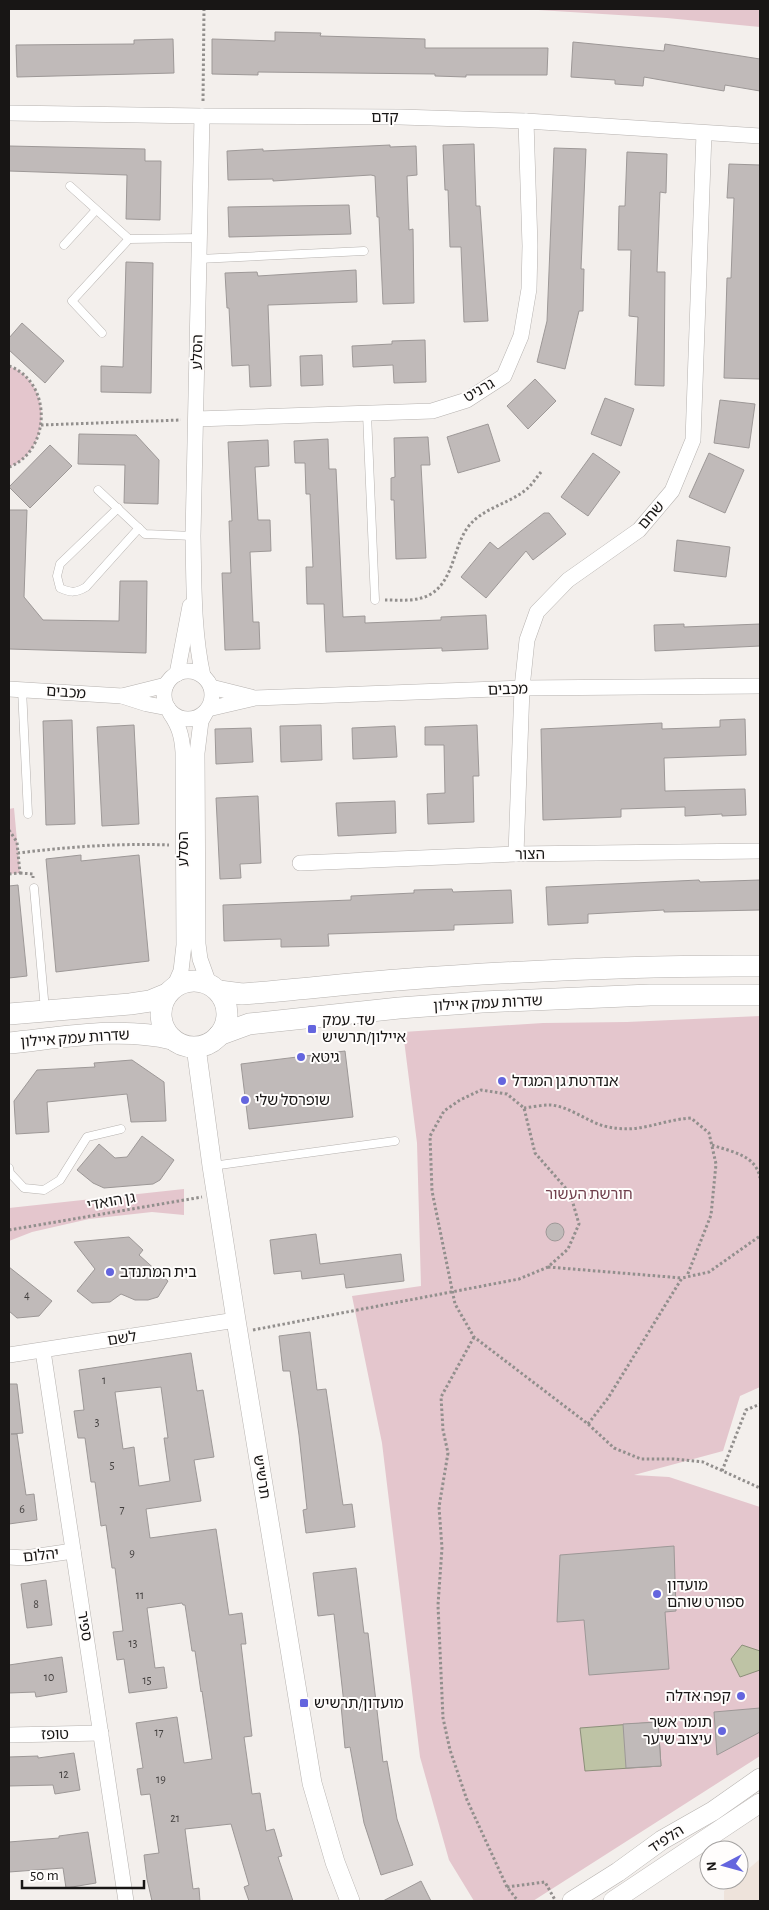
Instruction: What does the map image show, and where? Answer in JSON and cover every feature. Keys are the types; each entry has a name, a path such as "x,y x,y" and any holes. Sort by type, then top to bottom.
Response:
{"main road":[{"name":"שדרות עמק איילון","path":"214,988 242,994 406,979 649,966 760,966"},
{"path":"193,980 214,988 225,1002 227,1013 223,1029 219,1035 207,1044 196,1047 181,1045 172,1039 164,1030 161,1018 161,1010 171,990 181,982 193,980"},
{"name":"שדרות עמק איילון","path":"9,1014 130,1004 150,1001 171,990"},
{"name":"שדרות עמק איילון","path":"219,1035 249,1024 265,1021 408,1008 650,995 760,995"},
{"name":"שדרות עמק איילון","path":"9,1043 131,1034 152,1034 172,1039"}],"street":[{"name":"קדם","path":"9,113 400,117 526,121 760,136"},
{"name":"הסלע","path":"202,116 193,536 194,588 200,661 207,682"},
{"name":"גרניט","path":"196,420 432,410 467,400 504,376 521,336 529,289 530,229 526,121"},
{"name":"שחם","path":"516,854 522,688 527,640 538,612 568,580 639,530 672,491 693,440 704,133"},
{"name":"הסלע","path":"176,674 194,588"},
{"path":"190,671 207,682 212,696 207,710 200,717 186,720 169,710 163,696 166,685 176,674 190,671"},
{"name":"מכבים","path":"207,682 255,698"},
{"name":"מכבים","path":"122,696 166,685"},
{"name":"מכבים","path":"207,710 255,698 522,688 760,686"},
{"name":"מכבים","path":"15,689 122,696 169,710"},
{"name":"הסלע","path":"169,710 179,726 182,738 183,845 183,958 181,971 171,990"},
{"name":"הסלע","path":"207,710 201,721 197,746 198,934 200,959 214,988"},
{"name":"הצור","path":"300,863 516,854 760,851"},
{"name":"תרשיש","path":"196,1047 237,1327 312,1783 335,1862 350,1901"},
{"name":"לשם","path":"9,1355 237,1327"},
{"name":"ספיר","path":"43,1351 126,1901"},
{"name":"יהלום","path":"9,1557 25,1558 73,1552"},
{"name":"טופז","path":"9,1735 101,1733"},
{"name":"הלפיד","path":"572,1901 618,1872 662,1840 713,1811 760,1778"},
{"name":"הלפיד","path":"613,1901 760,1803"}],"lane":[{"path":"70,186 129,239 200,238"},
{"path":"64,245 96,210"},
{"path":"102,333 72,301 129,239"},
{"path":"199,259 364,251"},
{"path":"367,414 375,600"},
{"path":"98,490 145,534 193,536"},
{"path":"118,508 60,564 57,576 60,588 69,592 77,592 86,587 139,528"},
{"path":"15,689 28,814"},
{"path":"34,888 45,1010"},
{"path":"9,1173 24,1188 44,1190 60,1180 87,1137 121,1129"},
{"path":"212,1166 395,1141"}],"path":[{"path":"202,116 204,9"},
{"path":"9,366 26,378 36,392 41,408 42,425 36,441 27,454 9,467"},
{"path":"42,425 196,420"},
{"path":"375,600 413,599 430,594 445,578 460,541 468,527 480,515 528,487 541,472"},
{"path":"9,830 17,842 20,873 9,874"},
{"path":"18,853 69,847 141,844 183,845"},
{"path":"237,1327 453,1293 519,1279 548,1267 568,1249 579,1224 570,1193 535,1153 524,1108 507,1094 481,1090 460,1100 444,1112 430,1136 432,1191 453,1293 455,1304 474,1337 588,1424 614,1448 641,1459 674,1459 703,1462 760,1488"},
{"path":"524,1108 551,1105 604,1126 636,1129 655,1126 673,1119 691,1118 709,1133 716,1164 711,1215 687,1276"},
{"path":"712,1145 744,1156 756,1164 760,1178"},
{"name":"גן הואדי","path":"9,1230 217,1194"},
{"path":"548,1267 682,1278 709,1272 760,1236"},
{"path":"588,1424 608,1398 682,1278"},
{"path":"474,1337 441,1397 443,1430 448,1453 439,1506 442,1548 438,1606 443,1718 450,1750 467,1800 506,1887 518,1901"},
{"path":"722,1471 746,1410 760,1404"},
{"path":"506,1887 545,1882 555,1901"}],"shaded area":[{"path":"742,1645 760,1651 760,1670 740,1677 731,1659"},
{"path":"658,1722 661,1766 585,1771 580,1728"},
{"path":"760,1859 760,1901 724,1901 725,1890 749,1890 749,1868"}],"green space":[{"path":"522,9 760,9 760,27 667,18"},
{"path":"9,366 23,374 33,386 39,401 41,416 39,432 33,447 23,459 9,467"},
{"path":"14,808 20,873 9,874 9,809"},
{"name":"חורשת העשור","path":"760,1016 760,1387 740,1396 723,1451 634,1475 669,1477 760,1507 760,1756 533,1901 474,1901 449,1860 420,1757 382,1443 352,1296 421,1286 417,1143 403,1032 543,1023 627,1022"},
{"path":"184,1189 184,1215 152,1212 89,1219 32,1232 9,1241 9,1208"}],"building":[{"path":"275,32 321,33 320,36 425,39 425,48 548,48 547,75 466,75 466,77 435,76 435,74 258,72 258,75 212,74 212,39 275,41"},
{"path":"173,39 174,73 17,77 16,45 134,44 134,40"},
{"path":"573,42 664,51 665,44 760,59 760,91 725,85 724,91 644,77 643,86 615,84 615,80 571,77"},
{"path":"474,144 476,206 480,206 488,321 464,322 461,247 450,247 448,190 445,190 443,145"},
{"path":"390,145 390,147 416,146 417,175 407,176 409,230 413,229 414,303 383,304 375,176 273,181 273,179 228,180 227,151"},
{"path":"9,146 145,149 145,161 161,161 160,220 126,219 127,175 9,171"},
{"path":"554,148 586,149 581,269 584,269 583,311 579,311 565,369 537,362 547,321"},
{"path":"627,152 667,154 666,193 660,192 657,272 665,272 664,386 635,385 638,317 629,316 631,250 618,250 619,206 625,206"},
{"path":"729,164 760,165 760,379 724,378 727,278 731,278 734,198 727,198"},
{"path":"349,205 351,234 229,237 228,207"},
{"path":"126,262 153,263 151,393 101,392 101,366 123,367"},
{"path":"356,270 357,302 268,305 271,386 250,387 249,365 232,366 225,273 257,272 258,276"},
{"path":"22,323 64,361 45,383 9,350 9,338"},
{"path":"425,340 426,382 394,383 393,365 353,367 352,346 392,344 392,341"},
{"path":"322,355 323,385 301,386 300,356"},
{"path":"535,379 556,401 528,429 507,406"},
{"path":"605,398 634,409 621,446 591,434"},
{"path":"720,400 755,404 749,448 714,443"},
{"path":"488,424 500,461 458,473 447,437"},
{"path":"79,434 136,435 159,460 158,504 124,503 125,465 78,464"},
{"path":"428,437 430,465 421,465 426,558 396,559 394,500 391,500 391,478 395,477 394,438"},
{"path":"328,439 329,469 336,469 343,617 365,616 365,623 441,620 441,617 486,615 488,649 442,651 442,648 326,652 324,604 307,604 306,567 313,567 310,494 306,494 305,463 295,463 294,441"},
{"path":"268,440 269,466 255,467 258,520 270,520 271,551 250,552 253,622 259,622 260,649 225,650 222,573 231,573 229,521 232,521 228,442"},
{"path":"50,445 72,466 30,508 9,487"},
{"path":"593,453 620,472 588,516 561,497"},
{"path":"709,453 744,470 725,513 689,497"},
{"path":"9,510 27,510 24,597 43,620 119,621 120,581 147,581 146,653 9,649"},
{"path":"544,513 549,513 566,534 533,560 526,551 486,598 461,577 490,542 498,549"},
{"path":"677,540 730,547 726,577 674,571"},
{"path":"684,624 684,627 760,624 760,646 655,651 654,625"},
{"path":"745,719 746,755 664,758 665,791 745,789 746,815 685,816 685,807 621,809 621,817 543,820 541,729 662,723 662,729 720,727 720,720"},
{"path":"72,720 75,824 46,825 43,721"},
{"path":"134,725 139,824 102,826 97,727"},
{"path":"321,725 322,760 281,762 280,726"},
{"path":"477,725 479,776 473,776 474,822 428,824 427,794 445,793 444,745 425,745 425,727"},
{"path":"395,726 397,757 353,759 352,728"},
{"path":"251,728 253,762 216,764 215,729"},
{"path":"258,796 261,863 240,864 241,878 220,879 216,798"},
{"path":"395,801 396,833 338,836 336,803"},
{"path":"81,855 81,861 139,855 149,961 56,972 46,859"},
{"path":"699,880 700,882 760,880 760,910 664,912 664,910 588,914 588,923 548,925 546,887"},
{"path":"18,885 27,976 9,978 9,886"},
{"path":"452,889 453,892 511,890 513,923 454,925 454,930 328,934 329,946 281,947 281,939 224,941 223,905 351,900 351,896 414,893 414,890"},
{"path":"345,1051 353,1117 249,1129 241,1064"},
{"path":"132,1060 164,1082 166,1121 131,1122 127,1094 47,1102 49,1132 16,1134 14,1101 37,1070 95,1067 94,1063"},
{"path":"142,1136 174,1160 160,1180 153,1184 104,1188 93,1183 77,1170 99,1144 115,1158 127,1157"},
{"path":"555,1223 561,1226 564,1232 561,1238 555,1241 549,1238 546,1232 549,1226"},
{"path":"316,1234 320,1264 401,1254 404,1281 346,1288 344,1274 302,1279 301,1271 274,1274 270,1240"},
{"name":"בית המתנדב","path":"129,1237 143,1250 139,1255 168,1281 158,1297 148,1300 135,1300 121,1294 110,1302 92,1303 77,1291 95,1269 74,1242"},
{"path":"9,1267 52,1301 39,1316 17,1318 9,1311"},
{"path":"310,1332 317,1390 326,1389 343,1505 352,1504 355,1527 306,1533 303,1510 307,1509 299,1435 290,1371 283,1371 279,1336"},
{"path":"191,1353 197,1391 203,1390 214,1457 194,1460 201,1501 146,1509 150,1538 216,1529 229,1615 242,1613 246,1644 241,1644 252,1736 244,1737 252,1794 260,1793 266,1831 274,1829 282,1856 278,1857 293,1901 249,1901 244,1887 249,1885 231,1824 185,1829 193,1889 199,1888 200,1901 152,1901 144,1855 159,1853 150,1794 141,1795 137,1769 143,1768 136,1723 177,1717 184,1763 212,1759 195,1651 192,1651 185,1605 182,1603 147,1608 155,1668 164,1667 167,1688 129,1693 124,1659 117,1660 113,1632 123,1631 115,1568 112,1568 106,1525 101,1526 95,1482 91,1482 85,1438 78,1438 74,1411 84,1410 79,1370","holes":["161,1387 168,1438 164,1438 170,1481 139,1486 134,1447 123,1449 115,1392"]},
{"path":"9,1384 17,1384 23,1433 11,1434 17,1434 26,1495 34,1494 37,1520 9,1524"},
{"path":"674,1546 676,1611 665,1612 669,1669 589,1675 584,1620 557,1622 560,1555"},
{"path":"356,1568 364,1633 368,1633 383,1762 387,1761 397,1819 413,1865 381,1875 364,1823 350,1747 345,1748 341,1705 344,1704 334,1614 318,1616 313,1573"},
{"path":"46,1580 52,1625 27,1628 21,1584"},
{"path":"62,1657 67,1692 36,1697 35,1692 9,1693 9,1665"},
{"path":"760,1708 760,1732 717,1755 714,1712"},
{"path":"658,1722 661,1766 626,1768 623,1724"},
{"path":"74,1753 80,1790 55,1794 53,1785 9,1786 9,1757 38,1756 38,1758"},
{"path":"88,1832 96,1883 66,1888 63,1868 9,1872 9,1842 59,1838 59,1836"},
{"path":"421,1881 431,1901 383,1901"}],"place":[{"name":"שד. עמק איילון/תרשיש","path":"312,1029"},
{"name":"גיטא","path":"301,1057"},
{"name":"אנדרטת גן המגדל","path":"502,1081"},
{"name":"שופרסל שלי","path":"245,1100"},
{"name":"בית המתנדב","path":"110,1272"},
{"name":"מועדון ספורט שוהם","path":"657,1594"},
{"name":"קפה אדלה","path":"741,1696"},
{"name":"מועדון/תרשיש","path":"304,1703"},
{"name":"תומר אשר עיצוב שיער","path":"722,1731"}]}
